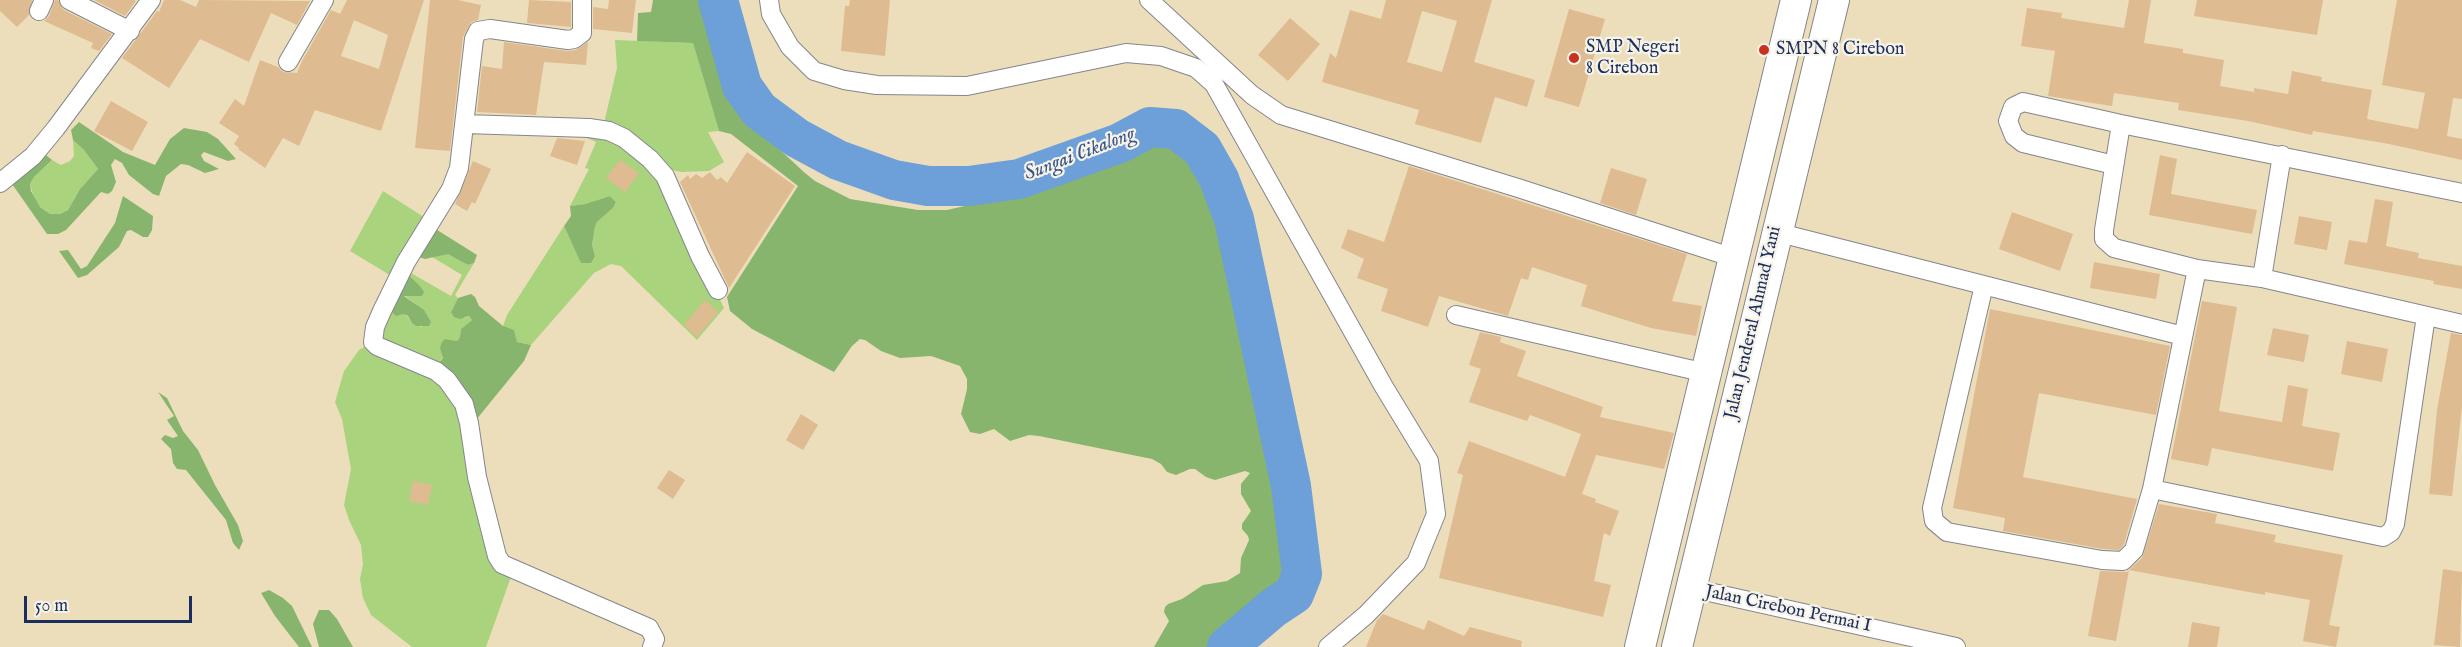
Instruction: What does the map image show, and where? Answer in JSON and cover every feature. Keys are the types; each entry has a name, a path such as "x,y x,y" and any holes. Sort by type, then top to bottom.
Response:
{"highway":[{"name":"Jalan Jenderal Ahmad Yani","path":"1640,647 1796,0"},
{"name":"Jalan Jenderal Ahmad Yani","path":"1677,647 1776,231 1834,0"}],"street":[{"path":"69,0 130,31"},
{"path":"4,180 33,156 130,31 151,0"},
{"path":"288,62 324,0"},
{"path":"582,0 582,33 574,39 490,29 478,31 474,39 459,168 451,189 406,262 381,311 375,327 373,342 377,346 436,371 447,380 464,404 470,423 477,477 497,556 502,564 649,628 656,639 652,647"},
{"path":"769,0 771,14 790,46 814,70 844,80 877,85 968,86 1126,53 1161,56 1196,68 1214,84 1384,387 1429,461 1436,514 1416,563 1366,615 1328,647"},
{"path":"1149,0 1252,95 1281,115 1734,258"},
{"path":"2114,165 2023,143 2014,136 2008,121 2013,107 2023,102 2462,193"},
{"path":"465,124 589,128 609,130 624,138 650,159 665,176 700,256 718,290"},
{"path":"2121,124 2104,239 2114,249 2197,269 2262,278 2462,324"},
{"path":"2262,278 2282,155"},
{"path":"1776,231 2183,336"},
{"path":"1984,285 1932,508 1934,521 1947,532 2102,560 2123,561 2134,550 2152,489 2197,269"},
{"path":"1456,315 1706,373"},
{"path":"2152,489 2383,537 2391,532 2395,524 2426,316"},
{"name":"Jalan Cirebon Permai I","path":"1691,588 1956,647"}],"green space":[{"path":"653,0 709,0 721,40 727,82 734,94 778,148 805,173 815,181 850,199 918,210 947,210 1026,192 1114,158 1144,143 1161,139 1171,140 1195,154 1202,161 1216,195 1233,255 1250,367 1273,439 1285,496 1292,563 1290,583 1281,596 1223,635 1213,647 1154,647 1169,621 1164,612 1168,604 1182,599 1203,585 1227,581 1240,573 1241,558 1249,540 1242,529 1242,524 1251,511 1241,494 1241,484 1250,473 1245,471 1215,480 1195,469 1176,475 1167,472 1161,464 1152,459 1039,436 1029,435 1010,441 994,429 980,434 970,432 961,414 967,379 960,366 931,356 900,358 881,351 860,339 852,346 834,372 752,329 730,311 727,297 798,186 731,134 719,131 693,43 637,41 638,13 651,12"},
{"path":"615,40 693,43 719,131 708,132 724,162 709,171 681,172 663,168 603,127 617,68"},
{"path":"79,122 123,152 155,165 170,139 184,128 207,132 218,139 236,159 228,161 204,152 201,155 204,161 219,169 205,173 181,164 166,176 159,196 153,194 129,175 122,163 115,159 111,165 116,182 112,191 108,194 101,192 66,230 58,234 47,234 10,181 46,155 52,160 34,177 30,184 31,191 40,207 50,214 60,214 68,210 80,189 98,169 84,150 73,140 71,130"},
{"path":"573,132 606,134 659,173 724,308 697,340 621,266 611,264 594,273 531,345 517,342 503,326 507,315 564,226 571,241 595,256 592,245 595,227 616,202 610,196 570,206 589,169 585,168 596,142"},
{"path":"73,140 84,150 98,169 80,189 68,210 60,214 50,214 40,207 34,198 30,184 52,160 61,165 70,161 74,156"},
{"path":"383,191 427,219 393,277 350,251"},
{"path":"123,196 153,216 152,230 148,237 143,237 131,230 127,231 119,247 87,275 78,278 59,251 68,250 81,269 87,266 115,223"},
{"path":"610,196 616,202 595,227 592,245 595,256 591,263 581,263 564,226 571,216 570,206"},
{"path":"434,228 477,255 474,263 468,265 448,254 425,259 415,256"},
{"path":"448,253 468,265 474,263 455,295 458,298 451,312 465,318 469,316 472,320 461,329 457,341 445,339 443,357 437,365 381,342 389,305 408,317 412,323 422,327 417,305 404,295 409,295 405,272 419,257 411,273 451,296 462,275 432,257"},
{"path":"405,272 424,292 422,296 404,296 424,310 431,322 429,326 416,326 408,316 403,314 396,316 392,312 389,305"},
{"path":"471,294 479,306 503,326 514,330 517,342 531,345 524,361 476,420 437,365 443,358 440,348 442,342 445,339 457,341 461,329 472,320 469,316 460,319 454,317 451,312 458,298"},
{"path":"364,347 423,369 457,401 512,574 486,647 412,647 371,615 363,598 360,579 363,564 361,545 344,505 351,469 342,419 335,402 344,371 359,350"},
{"path":"158,392 167,398 183,431 198,450 238,525 243,541 239,550 233,543 226,520 186,470 177,469 173,463 171,449 161,439 165,435 173,438 178,436 167,420 174,416"},
{"path":"269,590 292,606 312,647 299,647 275,616 261,593"},
{"path":"319,610 329,610 337,619 353,647 319,647 313,624"}],"building":[{"path":"0,0 32,0 29,15 17,27 0,11"},
{"path":"55,0 58,0 64,10 112,34 99,51 91,48 93,43 44,21 49,16"},
{"path":"94,0 134,0 136,1 125,16"},
{"path":"164,0 180,0 196,7 199,0 310,1 297,25 271,13 249,62 200,39 169,88 122,58 157,11 159,12"},
{"path":"347,0 424,0 381,131 315,110 299,146 283,138 265,168 238,149 234,144 239,136 219,123 235,99 244,106 260,60 278,67 283,72 297,73 331,10 340,14","holes":["354,20 388,35 379,69 341,56"]},
{"path":"430,0 458,0 481,5 478,20 471,22 463,37 450,151 415,148"},
{"path":"529,0 571,2 571,27 527,23"},
{"path":"609,0 636,0 632,33 593,29 593,7 608,9"},
{"path":"850,0 890,0 885,56 841,51 845,6 849,6"},
{"path":"1386,0 1492,0 1474,62 1535,80 1527,107 1495,97 1481,143 1415,124 1419,110 1322,82 1330,53 1336,58 1350,10 1381,19","holes":["1422,11 1457,21 1442,72 1407,62"]},
{"path":"2129,0 2151,0 2144,43 2183,49 2183,53 2224,60 2220,86 2254,92 2254,88 2288,94 2292,71 2322,77 2321,81 2372,90 2367,119 2418,129 2425,93 2382,85 2397,0 2462,0 2462,99 2453,98 2447,136 2462,139 2462,160 2389,144 2313,131 2312,135 2248,121 2178,110 2179,103 2114,93 2112,106 2048,96 2055,51 2021,46 2027,8 2062,13 2061,18 2124,28"},
{"path":"2197,0 2323,0 2317,35 2194,16"},
{"name":"SMP Negeri 8 Cirebon","path":"1569,9 1605,19 1579,107 1544,97"},
{"path":"1290,18 1320,44 1288,81 1258,55"},
{"path":"504,42 567,51 576,50 588,42 586,65 544,62 536,115 477,112 482,66 502,69"},
{"path":"111,101 148,122 132,151 94,131"},
{"path":"557,138 585,141 577,165 550,156"},
{"path":"747,152 795,186 729,288 680,182 688,175 690,179 696,174 702,178 710,172 717,180 721,177 727,183"},
{"path":"2160,155 2177,159 2171,194 2257,210 2252,234 2149,215"},
{"path":"620,160 639,173 625,192 606,178"},
{"path":"473,161 491,169 475,204 472,202 467,211 455,204"},
{"path":"1409,166 1687,254 1672,301 1702,306 1696,336 1651,328 1581,306 1587,285 1532,267 1528,280 1521,278 1508,316 1439,296 1428,327 1381,311 1388,289 1357,278 1364,259 1341,248 1348,229 1384,242"},
{"path":"1611,168 1647,179 1636,215 1600,203"},
{"path":"2375,199 2393,202 2386,246 2419,253 2418,258 2462,266 2462,289 2433,284 2434,281 2344,264 2349,240 2367,243"},
{"path":"2012,212 2073,234 2060,271 1999,249"},
{"path":"2299,216 2332,222 2327,250 2294,244"},
{"path":"2094,262 2160,274 2156,299 2090,288"},
{"path":"705,300 718,312 697,337 684,325"},
{"path":"2202,301 2237,307 2219,411 2282,422 2288,385 2308,389 2302,426 2340,433 2333,471 2212,448 2208,466 2171,459"},
{"path":"1990,309 2170,346 2156,415 2039,393 2023,477 2137,499 2124,544 2119,550 2003,531 2005,518 1953,508"},
{"path":"2273,328 2309,335 2304,362 2267,355"},
{"path":"1480,332 1501,337 1500,342 1526,351 1517,376 1603,407 1600,417 1674,433 1664,469 1596,455 1582,494 1596,499 1595,502 1619,511 1610,536 1604,533 1594,581 1611,585 1603,617 1439,578 1463,475 1457,473 1469,441 1565,477 1581,434 1530,415 1527,421 1469,402 1481,369 1469,365"},
{"path":"2451,333 2462,335 2462,407 2452,496 2429,494 2437,410"},
{"path":"2347,341 2388,349 2382,382 2341,374"},
{"path":"801,414 818,425 803,450 786,440"},
{"path":"669,470 685,480 673,499 657,488"},
{"path":"413,481 432,485 428,505 409,501"},
{"path":"2159,504 2217,514 2215,523 2276,535 2274,542 2343,555 2329,625 2340,627 2336,647 2303,641 2310,600 2265,592 2265,595 2129,570 2142,558"},
{"path":"2443,569 2462,572 2460,647 2434,645"},
{"path":"2129,570 2116,641 2088,636 2100,571 2127,572"},
{"path":"1383,614 1424,630 1428,620 1464,636 1470,627 1522,641 1521,647 1366,647 1377,620"},
{"path":"2192,622 2220,627 2217,647 2188,647"}],"waterway":[{"name":"Sungai Cikalong","path":"718,0 742,86 759,110 797,138 838,160 894,180 928,186 969,186 1019,179 1120,143 1150,127 1176,129 1202,149 1219,179 1234,219 1291,486 1302,574 1294,594 1273,608 1227,647"}],"place":[{"name":"SMPN 8 Cirebon","path":"1764,50"},
{"name":"SMP Negeri 8 Cirebon","path":"1574,58"}]}
